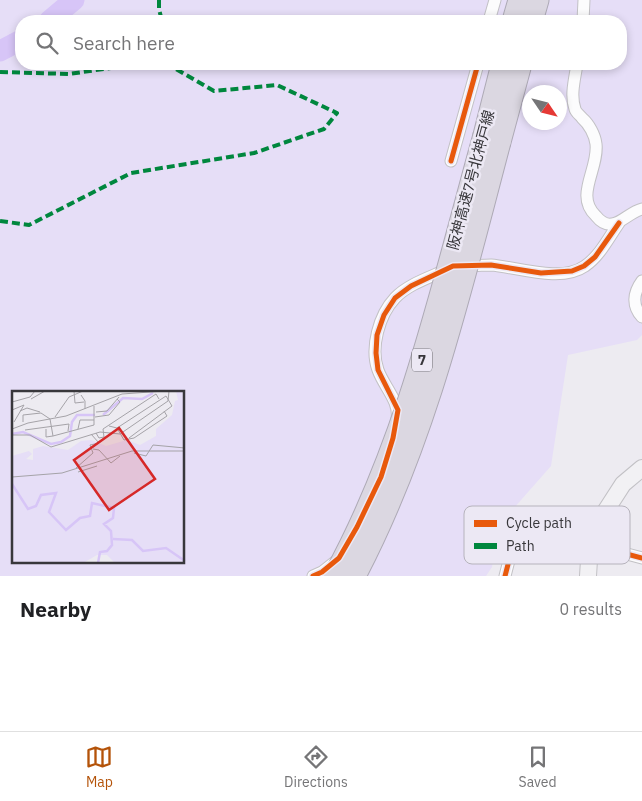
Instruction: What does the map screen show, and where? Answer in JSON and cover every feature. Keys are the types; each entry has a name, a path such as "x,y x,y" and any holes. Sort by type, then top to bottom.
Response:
{"highway":[{"path":"515,15 519,0"},
{"path":"534,15 538,0"},
{"name":"阪神高速7号北神戸線","path":"355,576 413,444 455,310 492,139 501,70"},
{"name":"阪神高速7号北神戸線","path":"334,576 354,539 388,460 418,373 492,139 519,70"}],"street":[{"path":"491,15 495,0"},
{"path":"583,15 584,0"},
{"path":"451,161 476,70"},
{"path":"576,70 573,95 575,111 589,126 596,143 596,159 586,192 586,202 592,213 601,221 610,225 619,223"},
{"path":"313,576 322,572 339,558 353,535 381,477 393,438 398,410 378,370 376,353 377,335 384,315 395,298 411,286 453,266 491,265 541,274 572,271 584,266 595,257 619,223 628,214 642,209"},
{"path":"642,281 638,286 634,301 636,310 642,317"},
{"path":"609,506 622,484 642,468"}],"shaded area":[{"path":"0,0 642,0 642,335 637,340 568,355 551,466 516,506 464,506 464,564 492,564 486,576 0,576"}],"waterway":[{"path":"56,15 74,0"},
{"path":"0,51 15,43"}],"marked path":[{"path":"159,0 160,15"},
{"path":"0,72 69,74 97,70"},
{"path":"0,221 29,225 131,173 254,153 324,129 337,113 277,85 214,91 178,70"}],"cycle path":[{"path":"451,161 476,70"},
{"path":"313,576 322,572 339,558 357,527 381,477 393,438 398,410 378,370 376,353 377,335 384,315 395,298 411,286 453,266 491,265 541,273 572,271 584,266 595,257 619,223"},
{"path":"630,555 642,558"},
{"path":"505,576 508,564"}]}
